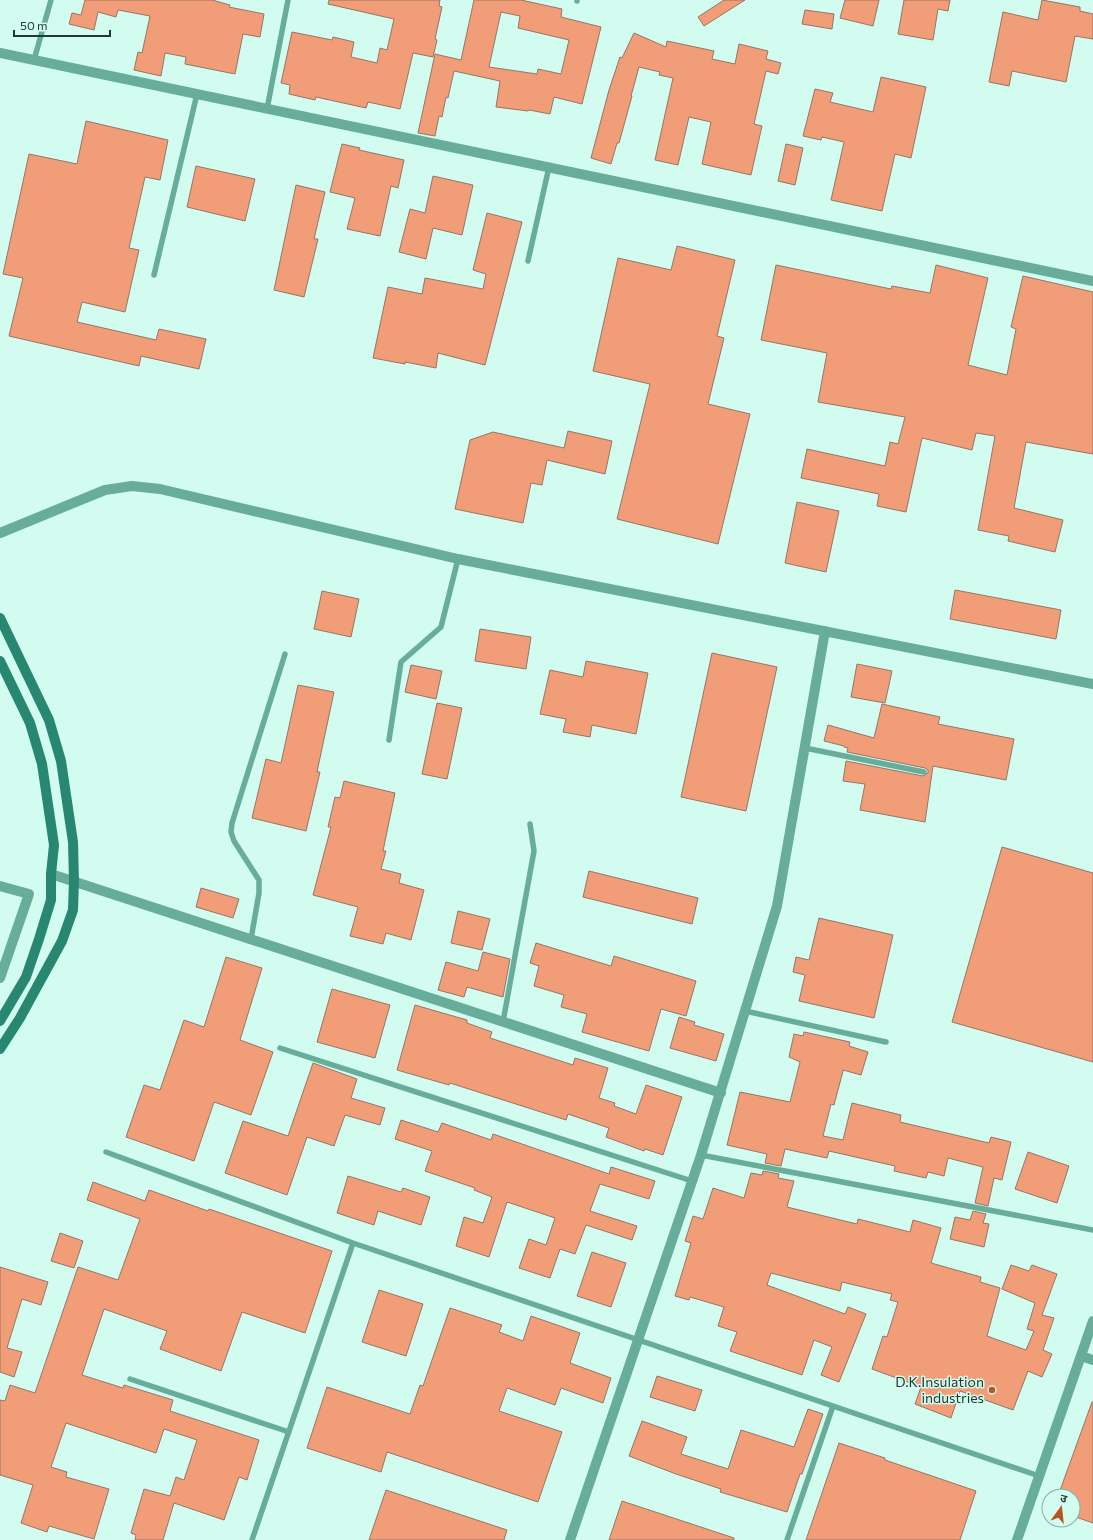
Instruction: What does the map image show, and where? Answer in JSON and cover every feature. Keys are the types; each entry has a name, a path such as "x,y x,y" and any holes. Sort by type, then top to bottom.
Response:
{"street":[{"path":"0,53 1093,281"},
{"path":"0,533 104,490 132,486 160,489 458,559 1093,684"},
{"path":"0,618 49,720 61,761 73,842 74,881 73,910 62,941 20,1018 0,1049"},
{"path":"570,1540 701,1155 777,906 825,632"},
{"path":"0,661 30,723 42,764 54,845 51,874 51,900 26,977 0,1021"},
{"path":"51,874 721,1093"},
{"path":"0,886 29,894 0,978"},
{"path":"1017,1540 1093,1321"},
{"path":"1081,1356 1093,1360"}],"lane":[{"path":"34,60 51,0"},
{"path":"267,109 288,0"},
{"path":"154,275 197,94"},
{"path":"528,260 548,167"},
{"path":"389,740 401,662 441,627 458,559"},
{"path":"250,939 259,893 259,880 234,841 231,832 232,822 285,654"},
{"path":"805,748 924,772"},
{"path":"503,1022 534,851 530,824"},
{"path":"745,1011 886,1042"},
{"path":"280,1048 692,1181"},
{"path":"106,1152 353,1243 1039,1476"},
{"path":"701,1155 1093,1230"},
{"path":"252,1540 353,1243"},
{"path":"130,1379 289,1432"},
{"path":"788,1540 833,1406"}],"building":[{"path":"85,0 212,0 230,5 229,7 264,14 260,37 243,34 235,74 185,64 186,57 165,53 161,76 134,70 138,52 142,53 150,16 118,10 116,17 98,12 94,30 69,24 72,13 81,15"},
{"path":"329,0 440,0 439,6 442,7 435,39 437,40 433,57 413,53 400,109 368,102 366,108 316,97 315,100 289,94 290,85 281,83 292,32 332,40 333,37 354,42 351,57 377,63 380,48 387,50 394,19 328,4"},
{"path":"474,0 521,0 562,9 561,17 601,27 582,104 554,97 550,114 529,110 496,107 500,81 454,71 448,98 446,97 442,117 439,116 435,136 418,133 435,54 461,60","holes":["501,12 520,16 518,28 569,40 561,74 538,69 537,74 489,67"]},
{"path":"724,0 745,0 704,26 698,17"},
{"path":"845,0 879,0 873,26 840,18"},
{"path":"904,0 950,0 948,11 938,9 933,40 898,34"},
{"path":"1042,0 1080,7 1080,11 1093,14 1093,39 1075,36 1066,82 1012,71 1009,86 989,82 1003,12 1038,20"},
{"path":"805,10 834,14 832,29 802,24"},
{"path":"634,33 666,47 667,41 714,51 712,59 735,64 739,44 768,51 766,59 781,63 778,74 766,71 754,124 762,126 751,175 702,164 711,122 689,117 678,165 655,160 673,78 659,75 660,72 639,67 619,143 617,143 611,164 591,158 609,90 620,57 622,58"},
{"path":"881,77 926,87 911,158 895,154 882,211 831,200 844,142 822,137 821,140 803,136 815,89 833,93 830,102 873,112"},
{"path":"86,121 168,140 160,180 145,177 129,248 139,250 125,312 82,302 77,322 156,340 159,329 206,339 199,369 141,356 139,366 9,336 23,278 3,274 29,154 77,164"},
{"path":"342,144 360,148 359,150 404,160 398,188 391,186 380,236 347,229 355,198 330,192"},
{"path":"786,144 803,148 795,185 778,181"},
{"path":"196,166 255,179 245,221 187,207"},
{"path":"433,176 473,185 462,235 433,228 426,259 399,252 410,209 425,213"},
{"path":"296,185 325,192 314,239 318,239 304,297 274,290"},
{"path":"487,213 522,222 485,365 438,353 436,368 373,358 388,287 422,294 425,278 483,289 486,274 473,270"},
{"path":"677,246 735,260 717,336 724,338 708,404 750,414 718,544 617,519 650,384 593,371 618,258 671,270"},
{"path":"776,265 891,289 892,286 930,293 936,265 988,278 968,365 1007,375 1016,329 1011,327 1023,276 1093,292 1093,454 1026,442 1014,508 1063,520 1055,552 1008,541 1009,536 978,530 995,436 976,433 972,450 922,438 906,512 877,506 879,494 801,478 807,449 885,466 890,442 898,444 905,417 818,402 827,353 761,340"},
{"path":"568,431 612,441 605,474 547,460 542,485 531,483 523,523 455,509 470,440 493,432 564,448"},
{"path":"797,502 839,511 826,572 785,563"},
{"path":"955,590 1061,610 1056,639 950,619"},
{"path":"322,591 359,599 351,637 314,629"},
{"path":"480,629 531,637 526,669 475,661"},
{"path":"712,653 777,667 746,811 681,797"},
{"path":"586,661 648,673 636,734 592,725 590,737 563,732 566,719 540,714 550,670 583,677"},
{"path":"857,664 892,671 885,703 851,697"},
{"path":"411,665 442,671 436,699 405,692"},
{"path":"298,685 334,692 317,772 320,772 306,831 252,818 266,759 281,763"},
{"path":"437,703 462,708 447,779 422,774"},
{"path":"882,704 940,717 938,724 1014,739 1006,780 933,766 925,822 860,810 865,784 843,781 846,761 923,776 928,773 928,770 925,768 847,752 848,748 844,746 824,741 828,725 874,738"},
{"path":"344,781 395,793 383,851 386,851 381,869 401,874 399,883 424,890 411,940 386,933 383,944 350,936 358,907 313,895 331,827 328,827 335,797 340,798"},
{"path":"1002,847 1093,873 1093,1062 952,1022"},
{"path":"589,871 698,898 692,924 583,897"},
{"path":"201,888 239,899 233,918 196,907"},
{"path":"458,911 490,919 482,950 451,943"},
{"path":"819,918 893,935 874,1018 799,1001 805,975 793,972 796,957 809,960"},
{"path":"536,943 611,966 614,956 696,981 686,1016 661,1009 649,1051 582,1032 587,1014 561,1007 564,995 534,986 539,966 530,963"},
{"path":"483,952 510,959 503,997 467,987 464,997 438,990 446,962 478,971"},
{"path":"226,957 262,968 240,1040 273,1052 251,1115 214,1102 194,1161 126,1137 144,1085 160,1090 184,1020 204,1027"},
{"path":"332,989 390,1005 375,1058 317,1042"},
{"path":"415,1005 467,1020 467,1023 492,1032 490,1038 573,1065 575,1058 608,1068 599,1098 615,1103 614,1106 636,1114 646,1085 682,1097 663,1155 645,1149 644,1151 606,1137 609,1128 568,1114 566,1120 450,1083 449,1085 397,1070"},
{"path":"679,1017 695,1022 694,1025 724,1034 716,1061 670,1048"},
{"path":"804,1032 850,1042 849,1046 868,1052 861,1075 843,1070 834,1105 831,1104 823,1136 843,1140 852,1103 901,1115 900,1122 989,1143 991,1137 1011,1142 1002,1180 994,1178 988,1206 975,1203 983,1167 948,1158 944,1176 928,1172 926,1178 894,1171 895,1166 829,1151 827,1158 785,1149 781,1166 765,1163 767,1154 727,1145 740,1092 790,1102 800,1062 789,1057 794,1034 803,1036"},
{"path":"313,1063 357,1079 351,1098 385,1108 380,1125 345,1115 334,1146 307,1137 287,1195 225,1173 243,1121 288,1136"},
{"path":"401,1120 438,1132 442,1123 491,1140 493,1134 609,1174 611,1167 655,1181 649,1199 600,1184 590,1211 637,1226 632,1240 586,1225 575,1254 560,1249 550,1278 519,1268 529,1239 546,1245 555,1218 507,1202 489,1257 456,1246 464,1217 483,1223 492,1197 474,1190 475,1188 425,1171 432,1151 395,1139"},
{"path":"1028,1152 1069,1166 1057,1203 1015,1189"},
{"path":"763,1171 779,1174 778,1178 794,1181 787,1207 857,1224 858,1219 910,1232 913,1220 941,1228 931,1263 981,1277 980,1282 1000,1288 987,1336 1026,1350 1034,1331 1027,1329 1035,1303 1002,1289 1011,1265 1029,1271 1032,1265 1057,1274 1042,1315 1054,1318 1043,1350 1052,1354 1042,1377 1028,1371 1013,1410 960,1391 951,1418 915,1404 921,1387 872,1369 883,1336 887,1337 898,1302 890,1300 892,1294 842,1282 840,1291 771,1273 767,1285 845,1314 848,1307 866,1314 839,1382 821,1375 832,1347 814,1340 802,1375 730,1351 737,1332 718,1326 724,1307 690,1297 689,1300 675,1296 691,1243 685,1241 693,1216 703,1219 713,1188 744,1198 751,1173 762,1175"},
{"path":"348,1176 401,1192 403,1188 430,1197 421,1225 378,1211 374,1225 337,1213"},
{"path":"93,1182 145,1201 149,1190 208,1211 209,1209 332,1251 305,1333 242,1312 221,1371 160,1349 167,1331 104,1309 82,1375 123,1388 124,1385 173,1400 170,1411 259,1440 247,1480 239,1477 224,1520 174,1503 163,1540 135,1540 136,1535 131,1533 144,1489 170,1496 176,1477 184,1480 197,1440 164,1429 156,1453 66,1423 51,1467 67,1472 66,1477 109,1489 94,1539 49,1526 47,1532 21,1523 33,1485 0,1475 0,1400 5,1401 10,1385 35,1393 78,1267 118,1280 140,1219 87,1200"},
{"path":"973,1211 986,1214 983,1223 989,1224 984,1247 950,1239 955,1217 970,1220"},
{"path":"60,1233 83,1241 74,1268 51,1261"},
{"path":"592,1252 626,1263 611,1307 577,1296"},
{"path":"0,1267 48,1282 41,1305 22,1299 7,1348 22,1352 14,1377 0,1372"},
{"path":"379,1290 423,1304 406,1356 362,1342"},
{"path":"450,1308 502,1325 499,1332 523,1341 531,1316 580,1333 570,1363 611,1378 603,1403 561,1388 555,1405 507,1388 499,1411 562,1432 538,1502 387,1452 381,1472 307,1448 327,1387 410,1414 420,1385 423,1386"},
{"path":"657,1376 702,1390 695,1411 650,1397"},
{"path":"1093,1402 1093,1523 1081,1519 1081,1488 1061,1488"},
{"path":"808,1409 823,1414 787,1512 720,1492 721,1489 629,1456 642,1421 687,1437 681,1454 728,1469 741,1430 794,1447"},
{"path":"839,1443 976,1491 960,1540 806,1540"},
{"path":"386,1490 507,1530 504,1540 369,1540"},
{"path":"622,1501 734,1538 734,1540 609,1540"}],"place":[{"name":"D.K.Insulation industries","path":"992,1390"}]}
